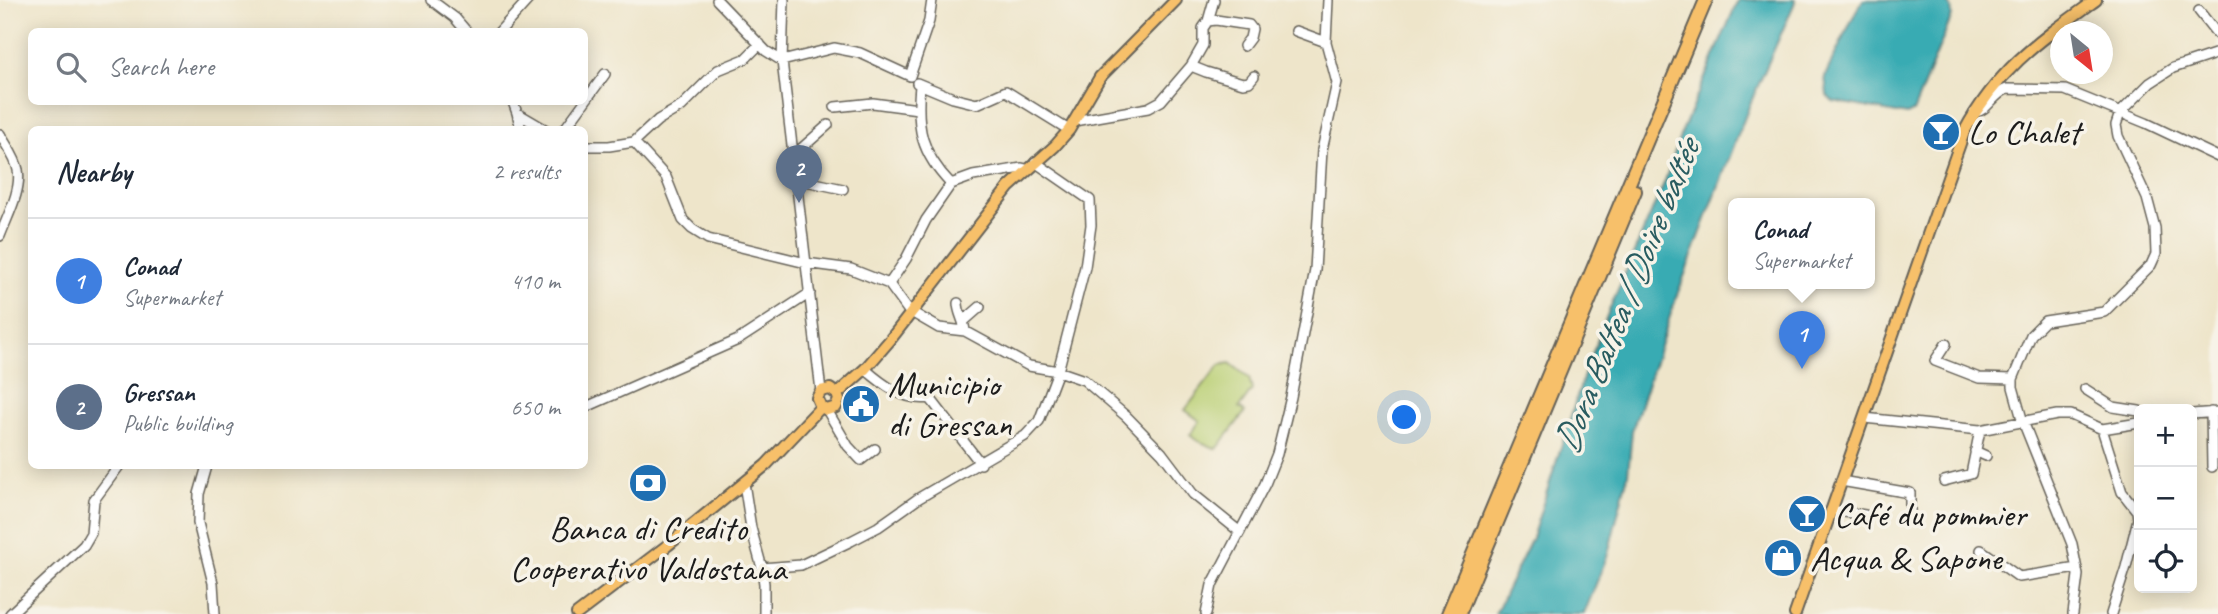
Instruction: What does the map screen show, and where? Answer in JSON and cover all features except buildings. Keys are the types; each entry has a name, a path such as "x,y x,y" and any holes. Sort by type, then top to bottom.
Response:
{"highway":[{"path":"1448,614 1706,0"},
{"path":"1459,614 1715,0"}],"main road":[{"path":"837,394 865,369 1009,187 1055,146 1071,126 1100,77 1176,0"},
{"path":"1795,614 1953,158 1974,113 2011,65 2096,0"},
{"path":"577,614 744,483 824,409 832,409 838,404 837,394 830,388 821,391 817,398 824,409"}],"street":[{"path":"431,0 464,28"},
{"path":"503,28 528,0"},
{"path":"717,0 766,51 782,61 834,48 860,53 910,76 920,85 953,98 977,104 1006,91 1071,126 1148,108 1161,101 1191,65 1203,45 1203,28 1214,0"},
{"path":"784,0 782,61 821,391"},
{"path":"910,76 929,21 932,0"},
{"path":"1206,614 1212,584 1265,484 1277,454 1291,397 1315,270 1322,150 1337,83 1326,41 1328,0"},
{"path":"2199,11 2218,35"},
{"path":"1208,21 1249,25 1252,29 1250,38 1244,46"},
{"path":"1296,31 1326,41"},
{"path":"588,146 634,142 658,120 682,106 718,71 745,59 760,44"},
{"path":"2073,614 2077,568 2064,520 2024,422 2013,379 2031,334 2045,321 2104,312 2151,265 2156,254 2155,228 2147,198 2118,136 2116,125 2120,113 2163,74 2218,53"},
{"path":"1191,65 1243,83 1250,82 1254,76"},
{"path":"588,97 605,74"},
{"path":"920,85 918,109 925,150 951,184"},
{"path":"1974,113 1983,111 2001,92 2019,88 2065,90 2146,123 2218,158"},
{"path":"835,107 873,103 918,109"},
{"path":"514,105 520,126"},
{"path":"567,126 582,105"},
{"path":"517,113 539,126"},
{"path":"794,155 828,125"},
{"path":"0,134 18,167 14,198 0,236"},
{"path":"634,142 666,177 683,220 691,229 708,239 806,263 851,269 889,284 912,312 939,328 965,326 980,307"},
{"path":"762,568 801,565 852,541 1025,436 1039,421 1058,371 1085,267 1091,225 1090,200 1030,166 993,172 951,184 926,220 906,259 889,284"},
{"path":"796,179 843,189"},
{"path":"588,406 738,340 810,293"},
{"path":"958,303 958,311 965,326 1028,366 1058,371 1084,380 1127,417 1162,453 1193,494 1240,532"},
{"path":"1946,344 1935,361 1979,378 2013,379"},
{"path":"865,369 887,388 921,400 930,398 981,464"},
{"path":"2085,389 2113,407 2134,410"},
{"path":"824,409 848,446 861,460 875,449"},
{"path":"2213,467 2214,412"},
{"path":"1864,418 1980,430 2057,415 2071,415 2102,429 2134,424"},
{"path":"2102,429 2122,492 2134,507"},
{"path":"1944,481 1971,474 1980,430"},
{"path":"1975,451 1986,456"},
{"path":"10,614 84,545 91,533 94,500 116,469"},
{"path":"206,469 199,494 198,523 213,583 215,614"},
{"path":"1841,481 1910,493 1910,518"},
{"path":"744,483 751,528 762,568 764,614"},
{"path":"1831,510 1865,515"},
{"path":"2111,614 2136,530"},
{"path":"1981,550 2019,577 2077,568"}],"green space":[{"path":"1230,363 1249,378 1252,390 1239,408 1245,412 1217,449 1190,435 1200,421 1185,410 1220,365"}],"water":[{"name":"Dora Baltea / Doire baltée","path":"1738,0 1796,0 1750,104 1677,295 1632,431 1628,474 1608,554 1584,614 1495,614 1532,538 1584,375"},
{"path":"1863,0 1945,0 1951,7 1952,16 1913,112 1907,115 1833,101 1827,95 1825,76"}],"place":[{"name":"Lo Chalet","path":"1941,132"},
{"name":"Gressan","path":"799,203"},
{"name":"Conad","path":"1802,369"},
{"name":"Municipio di Gressan","path":"861,404"},
{"name":"Banca di Credito Cooperativo Valdostana","path":"648,483"},
{"name":"Café du pommier","path":"1807,514"},
{"name":"Acqua & Sapone","path":"1783,558"}]}
